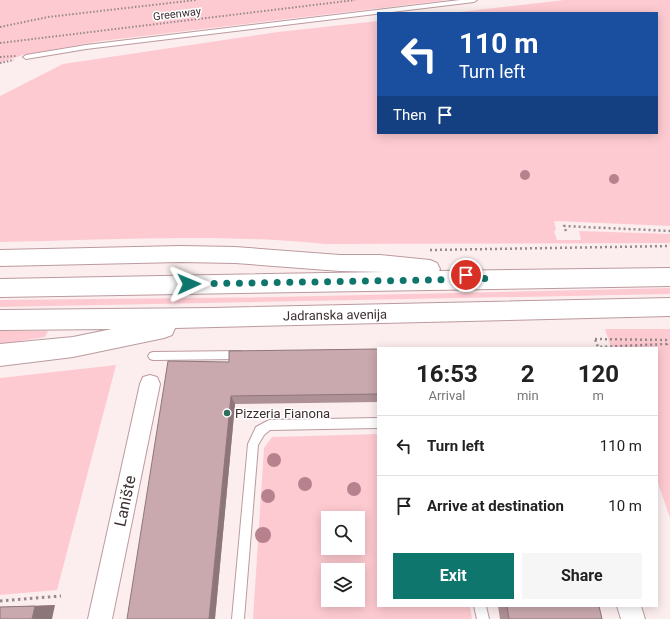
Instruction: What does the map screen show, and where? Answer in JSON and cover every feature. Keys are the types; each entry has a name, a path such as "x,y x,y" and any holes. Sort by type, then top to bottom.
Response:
{"main road":[{"path":"0,258 174,254 235,255 329,262 380,263 488,279"},
{"path":"0,288 670,277"},
{"name":"Jadranska avenija","path":"0,320 212,318 670,307"},
{"path":"0,355 73,347 212,318"}],"street":[{"name":"Lanište","path":"100,619 150,384"},
{"path":"629,607 633,619"}],"lane":[{"path":"26,57 94,46 474,0"},
{"path":"153,356 253,355"},
{"path":"238,619 253,444 260,431 269,425 377,423"},
{"path":"480,607 482,619"}],"path":[{"path":"0,27 48,16 196,0"},
{"name":"Greenway","path":"0,43 355,0"},
{"path":"566,231 564,226 670,231"},
{"path":"595,339 666,340 667,344 598,347 595,339"},
{"path":"0,601 61,596"}],"shaded area":[{"path":"0,0 448,0 101,41 23,55 0,63"},
{"path":"564,0 670,0 670,226 554,221 556,230 554,231 557,240 581,240 579,231 670,234 670,243 325,244 204,238 0,242 0,96 63,64 278,32 377,21 377,134 658,134 658,12 459,12"},
{"path":"670,288 670,294 0,307 0,300 273,297"},
{"path":"605,329 670,329 670,518 658,483 658,347 611,347"},
{"path":"0,331 48,331 45,337 0,344"},
{"path":"116,365 57,590 0,595 0,378"},
{"path":"377,434 377,607 470,607 472,619 253,619 264,448 272,437"}],"building":[{"path":"377,349 377,394 231,396 209,619 127,619 168,361 229,362 229,351"},
{"path":"35,606 32,619 0,619 0,607"},
{"path":"507,607 599,607 602,619 509,619"}],"place":[{"name":"Pizzeria Fianona","path":"227,413"}],"route":[{"path":"189,284 488,279 466,275"}]}
